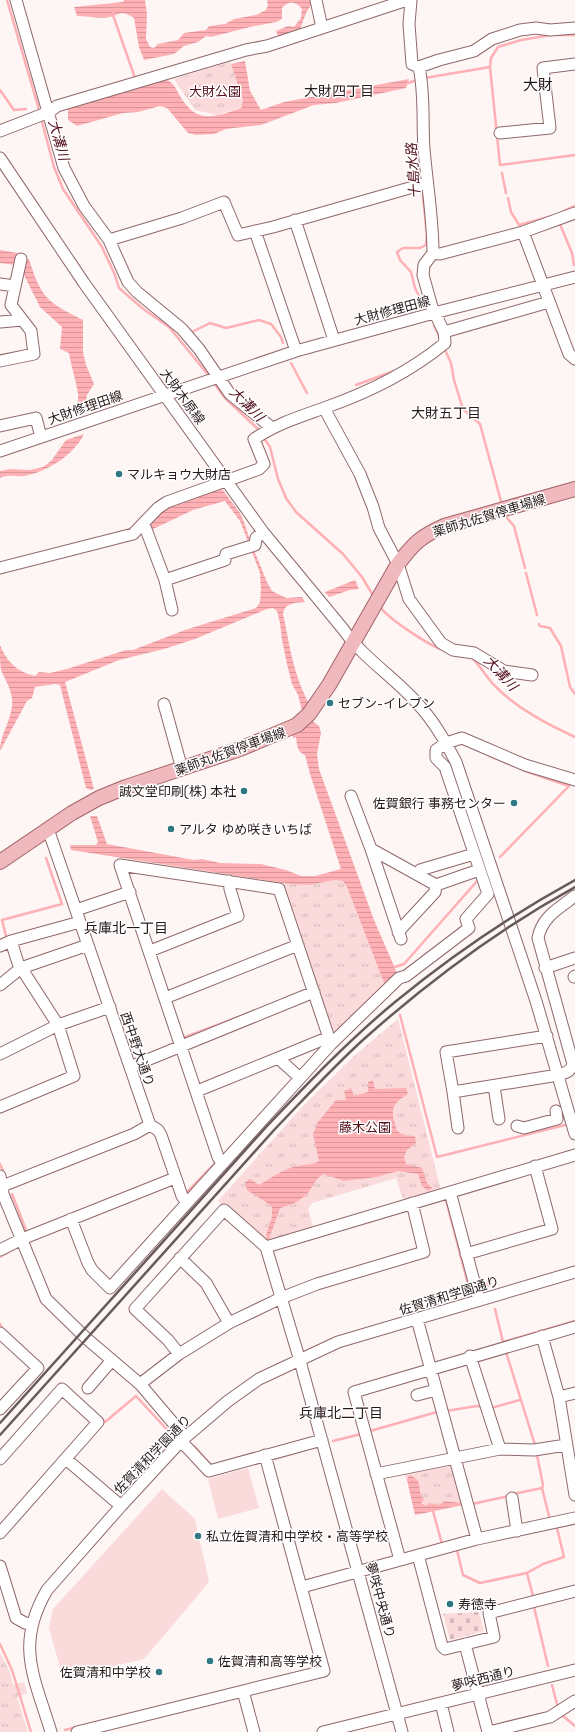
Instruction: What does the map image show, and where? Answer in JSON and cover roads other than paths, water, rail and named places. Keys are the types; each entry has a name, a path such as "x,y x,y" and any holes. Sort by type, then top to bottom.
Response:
{"main road":[{"name":"薬師丸佐賀停車場線","path":"0,862 72,813 100,798 126,787 240,749 297,725 316,705 398,564 410,548 424,536 444,526 575,489"}],"street":[{"path":"16,0 64,168 71,185 84,206 109,240 128,282 137,292 182,328 199,349 230,394 271,427"},
{"path":"318,0 322,28"},
{"path":"0,131 49,112 57,106 246,50 267,46 407,0"},
{"path":"0,568 133,534 158,508 167,502 259,469 264,464 254,439 271,427 324,408 410,369 445,343 444,332 434,313 423,276 424,265 433,253 433,236 422,185 424,108 409,24 411,0"},
{"path":"416,65 474,51 492,39 520,30 536,28 550,30 575,28"},
{"path":"500,133 550,128 542,68 575,64"},
{"name":"大財木原線","path":"0,158 84,283 228,481 263,532 353,643 417,702 437,727 456,762 513,932 558,1075 574,1132"},
{"path":"109,240 182,218 224,202 238,235 422,185"},
{"path":"433,253 440,254 523,232 575,213"},
{"path":"295,220 334,340"},
{"path":"255,231 296,351"},
{"path":"523,232 542,286 569,354 575,359"},
{"path":"0,361 34,354 31,331 11,305 21,258"},
{"name":"大財修理田線","path":"0,451 296,351 434,313 575,277"},
{"path":"0,284 15,286"},
{"path":"444,332 549,302"},
{"path":"0,322 22,320"},
{"path":"324,408 360,474 373,507 379,528 398,564 409,599 441,643 453,650 474,654 504,671 532,675"},
{"path":"0,426 36,418 41,437"},
{"path":"144,524 166,580 172,610"},
{"path":"166,580 225,560 226,554 255,545 256,538 263,532"},
{"path":"164,704 182,769"},
{"path":"71,1219 88,1263 92,1270 110,1288 300,1078 330,1040 399,978 406,976 468,928 466,919 488,894 445,767 436,758 436,750 446,743 462,738 525,765 575,780"},
{"path":"350,796 371,849 400,936 435,892 436,885"},
{"name":"西中野大通り","path":"48,829 150,1125"},
{"path":"371,849 436,885 479,870"},
{"path":"420,870 474,854"},
{"path":"222,1163 218,1157 120,865 279,889 330,1040"},
{"path":"150,952 238,916 229,881"},
{"path":"76,910 130,892"},
{"path":"453,1092 565,1074 571,1069 573,1064 545,968 538,938 539,930 544,921 574,899"},
{"path":"0,946 11,941 80,922"},
{"path":"0,1107 74,1076 59,1034 58,1025 21,968 11,941"},
{"path":"0,985 21,968 88,945"},
{"path":"165,998 298,945"},
{"path":"545,968 575,958"},
{"path":"130,1067 314,992"},
{"path":"0,1054 58,1025 110,1007"},
{"path":"458,1128 446,1052 546,1036"},
{"path":"197,1091 278,1058 330,1040"},
{"path":"278,1058 300,1078"},
{"path":"494,1086 499,1119"},
{"path":"517,1126 524,1128 557,1115 570,1117"},
{"path":"187,1202 182,1196 175,1178 161,1135 158,1130 150,1125 134,1134 0,1183 3,1194 46,1299 140,1384 209,1471 322,1440"},
{"path":"179,1354 168,1340 135,1309 224,1210 266,1247 575,1155"},
{"path":"466,1254 552,1229 535,1166"},
{"path":"0,1250 22,1239 175,1178"},
{"path":"450,1192 479,1300"},
{"path":"140,1384 179,1354 229,1323 281,1298 317,1284 424,1252 412,1203"},
{"name":"夢咲中央通り","path":"266,1247 300,1360 402,1732"},
{"path":"180,1258 206,1283 229,1323"},
{"name":"佐賀清和学園通り","path":"51,1732 29,1656 31,1624 38,1605 47,1590 120,1506 183,1439 228,1401 260,1380 338,1342 575,1272"},
{"path":"417,1319 477,1539"},
{"path":"400,1560 354,1392 470,1356 575,1327"},
{"path":"0,1333 38,1368 0,1409"},
{"path":"542,1336 559,1397 575,1495"},
{"path":"470,1356 500,1449"},
{"path":"88,1388 112,1360"},
{"path":"0,1459 62,1389 98,1422 0,1533"},
{"path":"417,1395 436,1390"},
{"path":"559,1397 575,1393"},
{"path":"376,1474 500,1449 534,1450 566,1445"},
{"path":"77,1732 324,1671 265,1456"},
{"path":"66,1459 120,1506"},
{"path":"512,1498 517,1531"},
{"path":"302,1587 477,1539 575,1518"},
{"path":"418,1555 442,1646 445,1649 494,1637 489,1613 575,1591"},
{"path":"0,1566 16,1618 25,1623 31,1624"},
{"path":"464,1644 488,1732 498,1731 550,1717 575,1702"},
{"name":"夢咲西通り","path":"323,1732 575,1670"},
{"path":"243,1691 254,1732"},
{"path":"441,1703 448,1732"}],"waterway":[{"name":"大溝川","path":"7,0 40,113"},
{"path":"114,12 113,15 135,78"},
{"path":"551,35 521,40 498,47 491,58 490,67 500,165 575,155"},
{"path":"556,35 575,35"},
{"path":"425,78 490,67"},
{"name":"十島水路","path":"408,83 417,80"},
{"path":"0,90 14,110 26,109"},
{"name":"大溝川","path":"41,118 54,167 63,189 102,247 115,275 119,288 142,308 169,327 210,377"},
{"path":"502,173 506,193"},
{"name":"十島水路","path":"422,187 427,235 426,245 420,248 403,248 397,252 400,260 411,272 415,288 424,306"},
{"path":"508,198 511,212 519,225 552,216"},
{"path":"564,211 575,206"},
{"path":"559,222 572,253 574,265"},
{"path":"192,332 210,323 226,328 259,320 271,324 281,337 283,343"},
{"name":"十島水路","path":"434,325 440,338"},
{"name":"十島水路","path":"445,350 451,363 454,380 463,409 480,424 502,505"},
{"path":"291,363 307,393"},
{"path":"356,385 394,371"},
{"name":"大溝川","path":"214,383 225,398 260,431"},
{"name":"大溝川","path":"263,437 270,447 278,479 286,498 296,512 343,554 362,577 374,597"},
{"name":"十島水路","path":"505,513 507,518 514,526 525,568"},
{"name":"十島水路","path":"526,573 537,615"},
{"name":"大溝川","path":"380,607 409,631 428,643 443,650"},
{"name":"十島水路","path":"539,624 540,626 550,628 561,646 570,687 575,694"},
{"name":"大溝川","path":"472,658 493,684 523,709 575,737"},
{"path":"490,756 514,766"},
{"path":"500,857 569,786 525,771"},
{"path":"6,936 2,920 62,904 46,858"},
{"path":"395,967 404,964 478,880"},
{"path":"183,1042 185,1037 249,1013"},
{"path":"400,1015 437,1157 569,1124"},
{"path":"188,1191 215,1163 214,1160"},
{"path":"0,1164 4,1173"},
{"path":"12,1194 26,1230"},
{"path":"444,1199 446,1200 469,1288 472,1287"},
{"path":"0,1257 14,1249"},
{"path":"479,1286 488,1283 488,1286"},
{"path":"495,1309 503,1342 575,1321"},
{"path":"0,1324 4,1331"},
{"path":"506,1352 535,1445"},
{"path":"101,1418 105,1422 136,1396 171,1434"},
{"path":"491,1408 520,1400"},
{"path":"446,1411 477,1406 482,1407"},
{"path":"370,1433 370,1431 437,1412"},
{"path":"333,1441 361,1434"},
{"path":"194,1446 212,1466 214,1465"},
{"path":"537,1455 543,1485 542,1488 550,1520"},
{"path":"513,1494 542,1488"},
{"path":"472,1504 509,1496"},
{"path":"433,1511 442,1544"},
{"path":"533,1596 527,1573 543,1564 564,1557 557,1528"},
{"path":"457,1550 463,1575 480,1583 527,1573"},
{"path":"534,1607 548,1666"},
{"path":"0,1644 12,1670 31,1732"},
{"path":"552,1685 558,1708"},
{"path":"563,1716 575,1726"},
{"path":"65,1730 77,1727"}],"railway":[{"path":"0,1423 267,1126 345,1047 378,1016 460,952 528,907 575,880"},
{"path":"0,1435 275,1129 352,1050 439,976 519,920 575,887"}],"place":[{"name":"マルキョウ大財店","path":"119,474"},
{"name":"セブン-イレブン","path":"330,703"},
{"name":"誠文堂印刷(株) 本社","path":"244,791"},
{"name":"佐賀銀行 事務センター","path":"514,803"},
{"name":"アルタ ゆめ咲きいちば","path":"171,829"},
{"name":"私立佐賀清和中学校・高等学校","path":"198,1536"},
{"name":"寿徳寺","path":"450,1604"},
{"name":"佐賀清和高等学校","path":"210,1661"},
{"name":"佐賀清和中学校","path":"159,1672"}],"district":[{"name":"大財","path":"538,85"},
{"name":"大財四丁目","path":"339,91"},
{"name":"大財五丁目","path":"446,413"},
{"name":"兵庫北一丁目","path":"126,928"},
{"name":"兵庫北二丁目","path":"341,1413"}],"park label":[{"name":"大財公園","path":"215,91"},
{"name":"藤木公園","path":"365,1127"}]}
